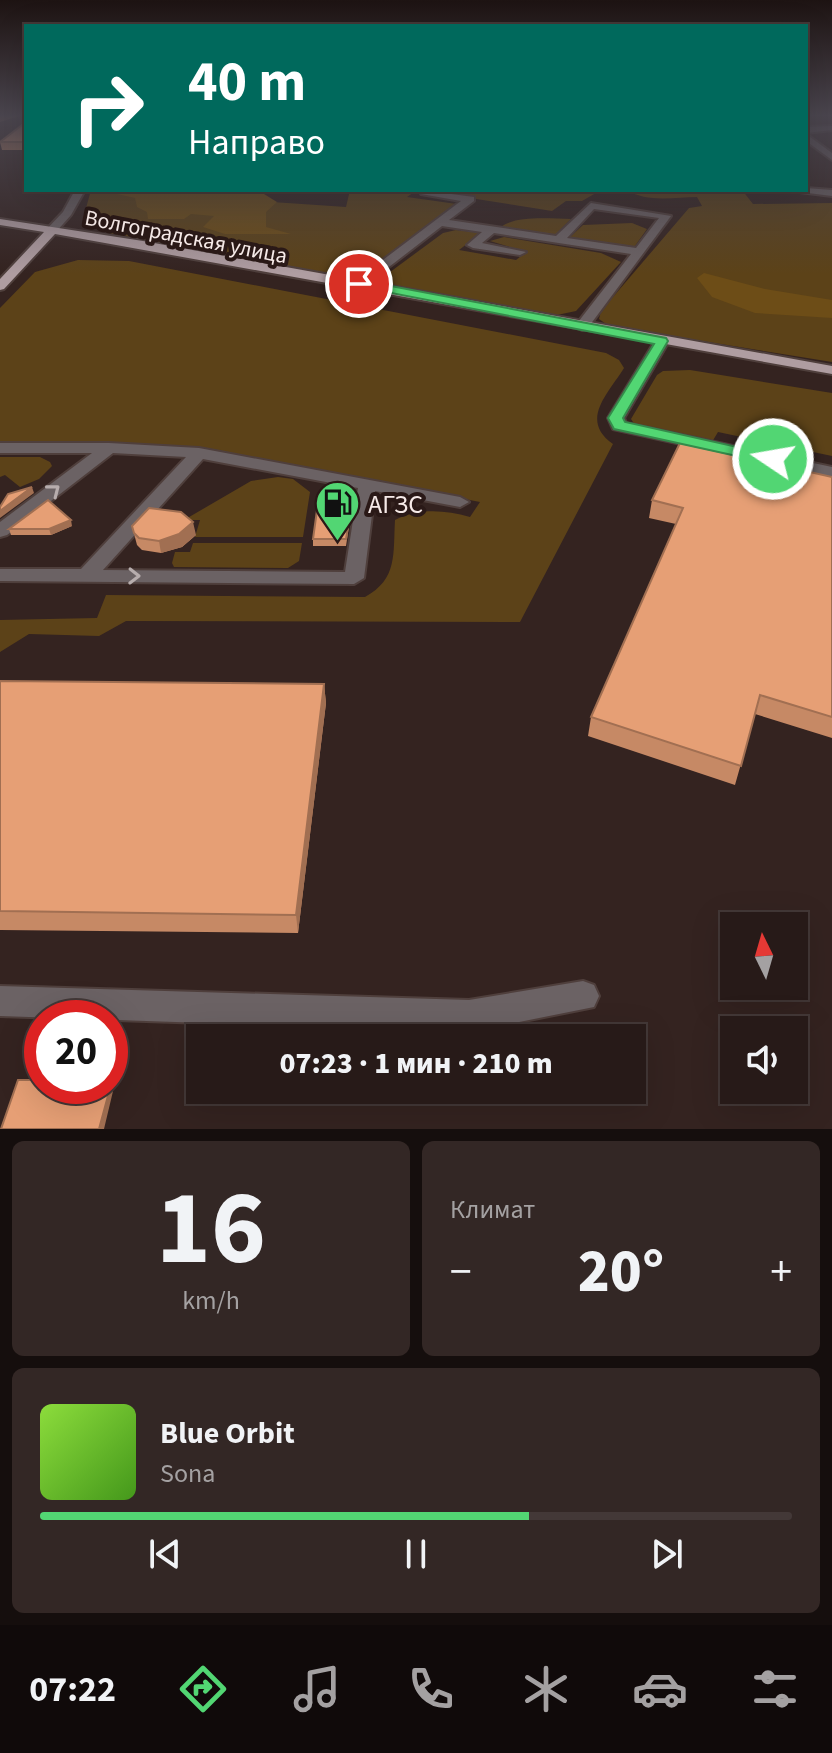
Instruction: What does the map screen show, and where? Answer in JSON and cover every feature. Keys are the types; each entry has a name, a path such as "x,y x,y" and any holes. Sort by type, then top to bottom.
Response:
{"main road":[{"name":"Волгоградская улица","path":"0,222 143,244 359,284 582,326 659,346 832,370"},
{"name":"Волгоградская улица","path":"51,231 129,251 832,380"},
{"path":"0,286 51,231"}],"street":[{"path":"808,191 832,193"},
{"path":"51,231 67,213 79,192"},
{"path":"359,284 470,199 425,192"},
{"path":"559,240 591,206 666,216 582,326"},
{"path":"440,222 639,252"},
{"path":"491,230 473,245 520,252"},
{"path":"659,346 616,418 619,426 832,472"},
{"path":"0,448 109,448 199,453 460,502"},
{"path":"0,531 109,448"},
{"path":"87,575 199,453"},
{"path":"0,575 354,578 367,486"},
{"path":"0,1001 469,1016 583,996"}],"shaded area":[{"path":"90,192 346,207 350,192 414,192 407,197 457,204 369,270 338,276 109,233 88,225 83,219"},
{"path":"445,192 598,192 582,201 566,201 552,211"},
{"path":"632,192 744,192 753,204 832,203 832,362 609,326 599,319 601,311 689,208 702,206 697,197 652,198"},
{"path":"117,194 264,194 277,202 266,212 266,227 291,234 225,234 203,227 214,216 191,214 184,219 148,219 147,212 137,207 135,198"},
{"path":"525,219 571,219 555,235 544,236 501,227"},
{"path":"632,223 647,229 630,248 570,237 583,225"},
{"path":"456,230 481,233 459,250 516,260 526,252 490,241 504,237 601,253 621,262 576,311 557,315 392,285 386,275 443,233"},
{"path":"78,260 129,261 606,353 619,360 624,368 597,416 603,435 613,444 520,622 126,621 99,636 29,634 0,652 0,620 97,618 106,595 365,597 383,582 392,564 395,520 413,513 432,511 470,517 480,502 207,448 108,443 0,444 0,308 35,272"},
{"path":"704,273 765,289 832,300 832,318 755,313 712,297 697,278"},
{"path":"690,370 832,393 832,456 718,432 712,442 637,428 631,419 657,375 663,371"},
{"path":"0,457 40,457 52,466 39,479 20,487 5,475 0,477"},
{"path":"278,477 293,479 310,492 303,537 195,537 200,520 184,520 251,481"},
{"path":"193,543 302,543 299,561 288,568 174,567 175,552 190,552"}],"building":[{"path":"680,443 832,477 832,717 760,695 741,766 591,717 683,508 652,500"},
{"path":"32,487 0,511 8,494"},
{"path":"48,500 71,520 49,529 9,529"},
{"path":"318,503 347,503 346,513 350,514 346,539 313,539"},
{"path":"149,508 181,512 193,522 179,534 159,541 139,538 132,526"},
{"path":"0,681 324,684 296,915 0,911"},
{"path":"18,1080 24,1080 24,1104 106,1104 99,1129 1,1129"}],"place":[{"name":"АГЗС","path":"337,543"}],"route":[{"path":"359,284 662,341 616,418 619,426 773,459"}]}
